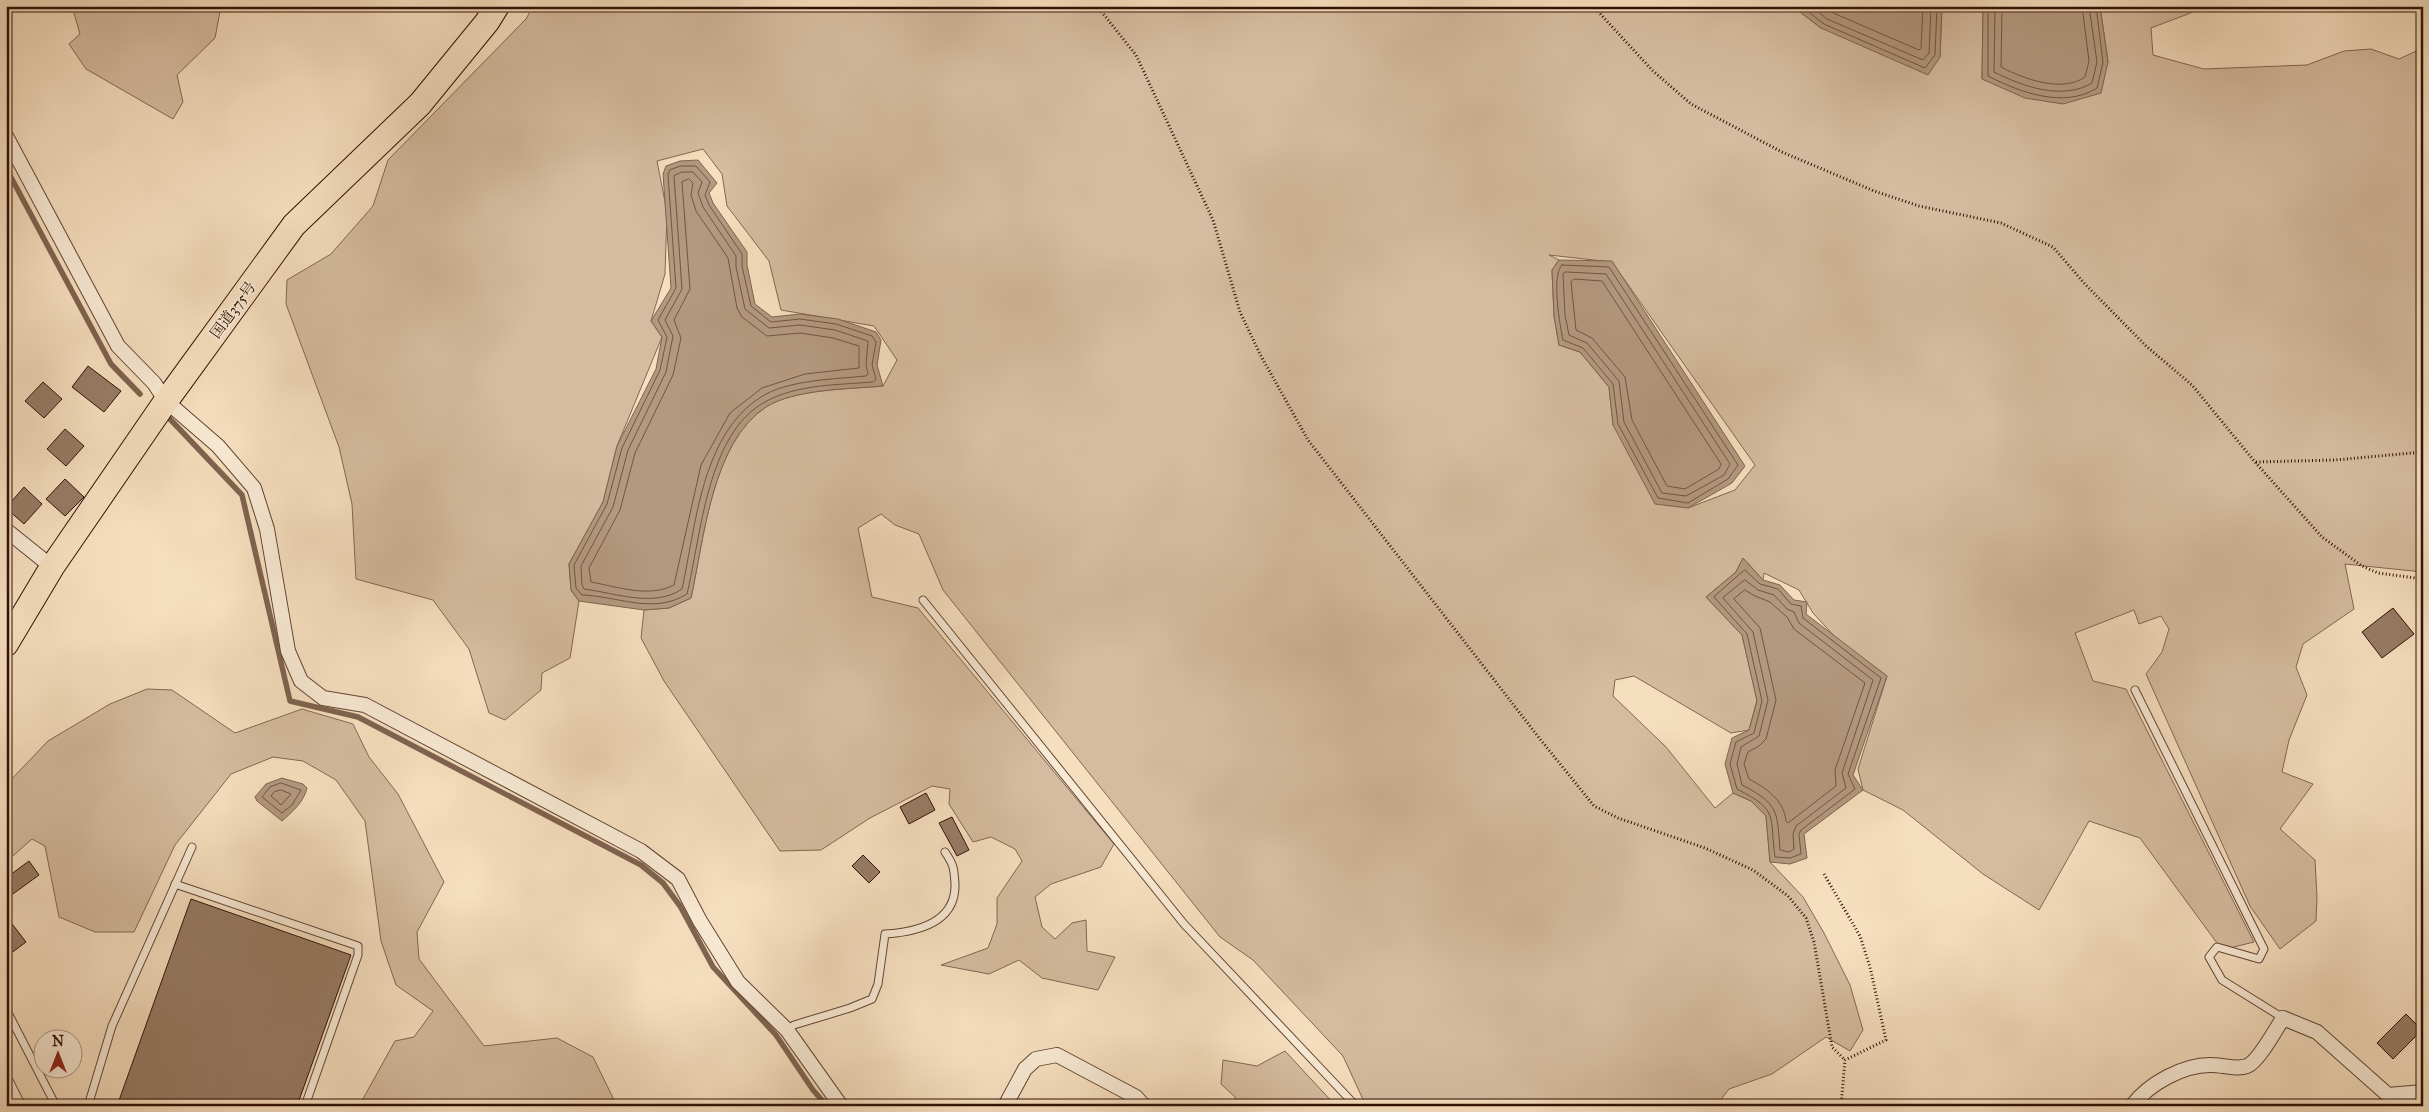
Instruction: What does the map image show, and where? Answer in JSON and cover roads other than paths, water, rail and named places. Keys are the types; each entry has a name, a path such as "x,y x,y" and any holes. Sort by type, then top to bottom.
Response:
{"highway":[{"name":"国道375号","path":"6,644 52,568 166,401 294,225 420,104 487,22 497,6"}],"street":[{"path":"6,136 118,346 154,383 166,401 218,446 254,488 267,529 288,651 301,681 324,698 364,705 641,850 678,879 700,921 738,982 787,1030 841,1106"},
{"path":"6,530 52,568"},
{"path":"2132,1106 2139,1096 2156,1084 2186,1070 2209,1065 2246,1067 2254,1062 2284,1018 2317,1032 2388,1095 2423,1092"},
{"path":"1005,1106 1025,1069 1036,1060 1057,1055 1136,1097 1144,1106"},
{"path":"6,1082 18,1106"}],"lane":[{"path":"923,600 1184,924 1356,1106"},
{"path":"2135,690 2264,949 2260,959 2217,947 2209,957 2222,980 2284,1018"},
{"path":"88,1106 112,1026 192,847"},
{"path":"787,1030 794,1025 850,1008 872,999 878,984 885,934 909,932 926,927 944,916 952,905 955,891 954,865 946,852"},
{"path":"175,884 358,946 358,956 305,1106"},
{"path":"6,1009 56,1106"}],"water":[{"path":"1792,6 1942,6 1940,57 1928,75 1821,28"},
{"path":"1983,6 2100,6 2108,62 2101,93 2063,104 2025,98 1982,79"},
{"path":"698,160 717,183 709,193 713,203 747,252 747,265 755,304 772,317 800,314 838,319 876,332 881,340 877,365 883,386 823,391 791,397 766,407 748,423 733,443 713,494 691,598 669,608 644,610 579,601 571,590 569,564 603,502 617,446 656,369 662,337 651,321 671,288 663,174 666,166 680,161"},
{"path":"1559,260 1612,261 1745,466 1732,483 1688,508 1655,504 1613,425 1609,387 1580,352 1559,345 1554,316 1552,270"},
{"path":"1743,558 1763,580 1780,585 1794,600 1807,602 1806,614 1887,676 1853,775 1863,790 1804,834 1807,858 1790,864 1770,862 1766,816 1751,801 1733,793 1725,764 1732,738 1749,730 1757,701 1742,635 1706,597 1736,572"},
{"path":"282,778 303,784 307,788 294,810 282,821 257,801 255,797 266,784"}],"waterway":[{"path":"6,168 111,364 140,394"},
{"path":"169,418 242,495 290,701 358,717 641,865 663,883 680,906 713,967 776,1035 813,1090 827,1106"}]}
